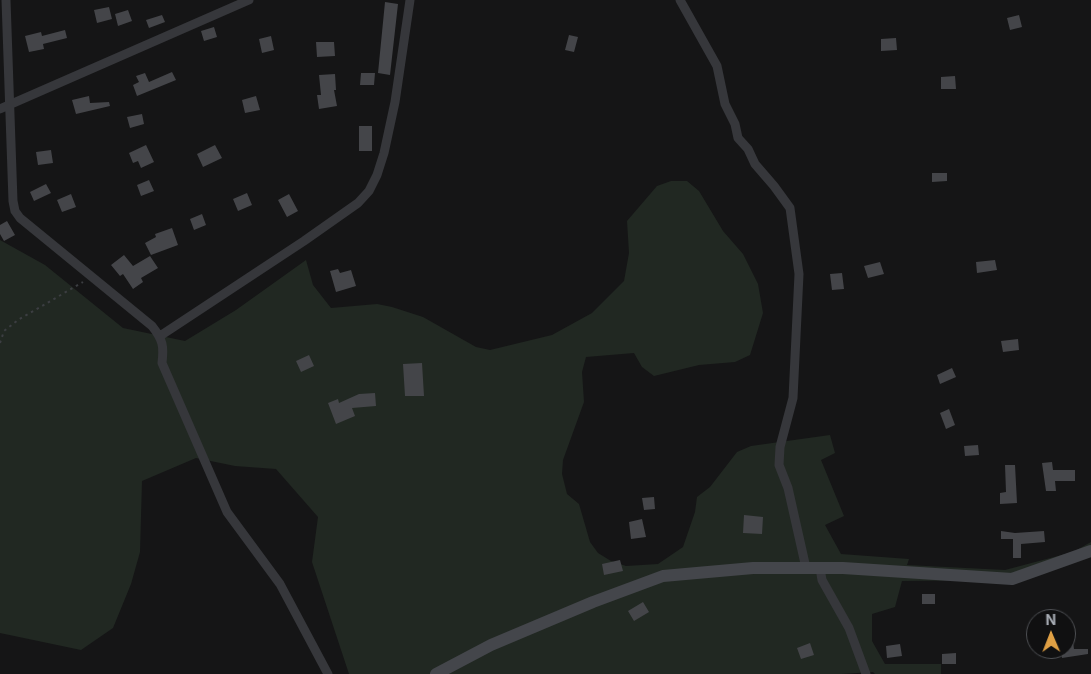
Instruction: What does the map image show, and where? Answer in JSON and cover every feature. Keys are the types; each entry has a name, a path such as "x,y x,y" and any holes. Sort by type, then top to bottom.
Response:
{"street":[{"path":"6,0 6,37 11,104 13,201 15,211 20,218 93,277 160,336 164,344 162,364 227,512 280,584 328,674"},
{"path":"0,109 249,0"},
{"path":"160,336 304,241 358,203 369,191 377,175 384,153 395,102 410,0"},
{"path":"680,0 717,66 725,104 735,124 738,138 790,208 799,274 793,398 780,447 779,465 788,488 806,568"},
{"path":"436,674 491,645 656,578 713,570 820,568 866,569 1012,579 1091,551"},
{"path":"820,568 822,580 849,628 866,674"}],"path":[{"path":"0,342 4,332 18,320 93,277"}],"shaded area":[{"path":"671,181 687,181 699,191 723,231 743,254 758,284 763,313 750,355 735,362 699,365 654,376 642,367 634,353 586,357 582,372 584,402 563,460 562,474 567,494 579,504 590,542 598,553 611,561 626,566 658,564 683,547 695,512 697,497 710,487 737,452 751,446 830,435 835,453 821,460 844,516 825,525 841,554 909,559 907,565 1005,570 1073,552 1091,542 1091,551 1013,580 902,581 895,607 872,614 872,641 885,664 941,664 941,674 875,674 873,672 842,674 349,674 312,562 318,517 276,469 235,466 196,458 142,481 140,552 131,584 113,628 81,650 0,633 0,240 45,265 123,328 185,341 236,310 306,260 313,285 331,308 377,304 392,307 423,317 476,347 490,350 552,335 592,313 624,281 629,253 627,221 657,186"}],"building":[{"path":"385,2 398,4 390,75 378,73"},
{"path":"109,7 112,19 97,23 94,10"},
{"path":"128,10 132,21 118,26 115,14"},
{"path":"162,15 165,22 149,28 146,20"},
{"path":"1019,15 1022,27 1010,30 1007,18"},
{"path":"214,27 217,37 204,41 201,31"},
{"path":"65,30 67,38 43,44 44,49 29,52 25,36 41,32 42,36"},
{"path":"569,35 578,37 574,52 565,50"},
{"path":"271,36 274,50 262,53 259,39"},
{"path":"896,38 897,50 881,51 881,39"},
{"path":"316,42 334,42 335,56 317,57"},
{"path":"172,72 176,80 137,96 133,85 139,82 136,76 145,73 149,82"},
{"path":"361,73 375,73 374,85 360,85"},
{"path":"335,74 336,90 334,90 337,106 319,109 317,95 321,95 319,75"},
{"path":"955,76 956,89 941,89 941,77"},
{"path":"89,96 90,103 109,102 110,106 76,114 72,100"},
{"path":"256,96 260,110 245,113 242,100"},
{"path":"142,114 144,124 130,128 127,117"},
{"path":"359,126 372,126 372,151 359,151"},
{"path":"146,145 154,162 141,168 138,161 133,163 129,153"},
{"path":"215,145 222,158 203,167 197,154"},
{"path":"51,150 53,163 38,165 36,152"},
{"path":"932,173 947,173 947,181 932,182"},
{"path":"149,180 154,191 141,196 137,185"},
{"path":"46,184 51,193 34,201 30,192"},
{"path":"247,193 252,205 238,211 233,199"},
{"path":"71,194 76,207 62,212 57,200"},
{"path":"289,194 298,211 287,217 278,200"},
{"path":"202,214 206,225 194,230 190,219"},
{"path":"7,221 15,235 4,241 0,234 0,225"},
{"path":"172,228 178,245 151,255 145,243 156,237 155,234"},
{"path":"124,255 133,266 150,256 158,268 141,278 143,282 133,289 123,274 120,276 111,265"},
{"path":"995,260 997,270 977,273 976,262"},
{"path":"880,262 884,274 868,278 864,266"},
{"path":"338,269 340,273 351,270 356,286 336,292 330,271"},
{"path":"842,273 844,289 832,290 830,274"},
{"path":"1018,339 1019,350 1003,352 1001,341"},
{"path":"309,355 314,366 301,372 296,361"},
{"path":"422,363 424,396 405,396 403,364"},
{"path":"952,368 956,377 940,384 937,375"},
{"path":"375,393 376,406 352,408 355,416 336,424 328,403 338,399 339,403 359,394"},
{"path":"949,409 955,425 946,429 940,413"},
{"path":"978,445 979,455 965,456 964,446"},
{"path":"1052,462 1053,470 1075,470 1075,481 1055,481 1056,491 1046,491 1042,463"},
{"path":"1005,465 1015,465 1017,503 1000,504 1000,493 1006,492"},
{"path":"654,497 655,509 644,510 642,498"},
{"path":"744,515 763,517 762,534 743,533"},
{"path":"642,519 646,537 631,539 629,522"},
{"path":"1001,531 1015,533 1044,531 1045,542 1021,544 1021,558 1013,558 1013,539 1001,539"},
{"path":"620,560 623,571 604,575 602,564"},
{"path":"922,594 935,594 935,604 922,604"},
{"path":"643,602 649,612 634,621 628,611"},
{"path":"810,643 814,655 801,659 797,648"},
{"path":"900,644 902,656 887,658 886,646"},
{"path":"1076,649 1088,649 1088,654 1076,656"},
{"path":"956,653 956,664 942,664 942,654"}]}
